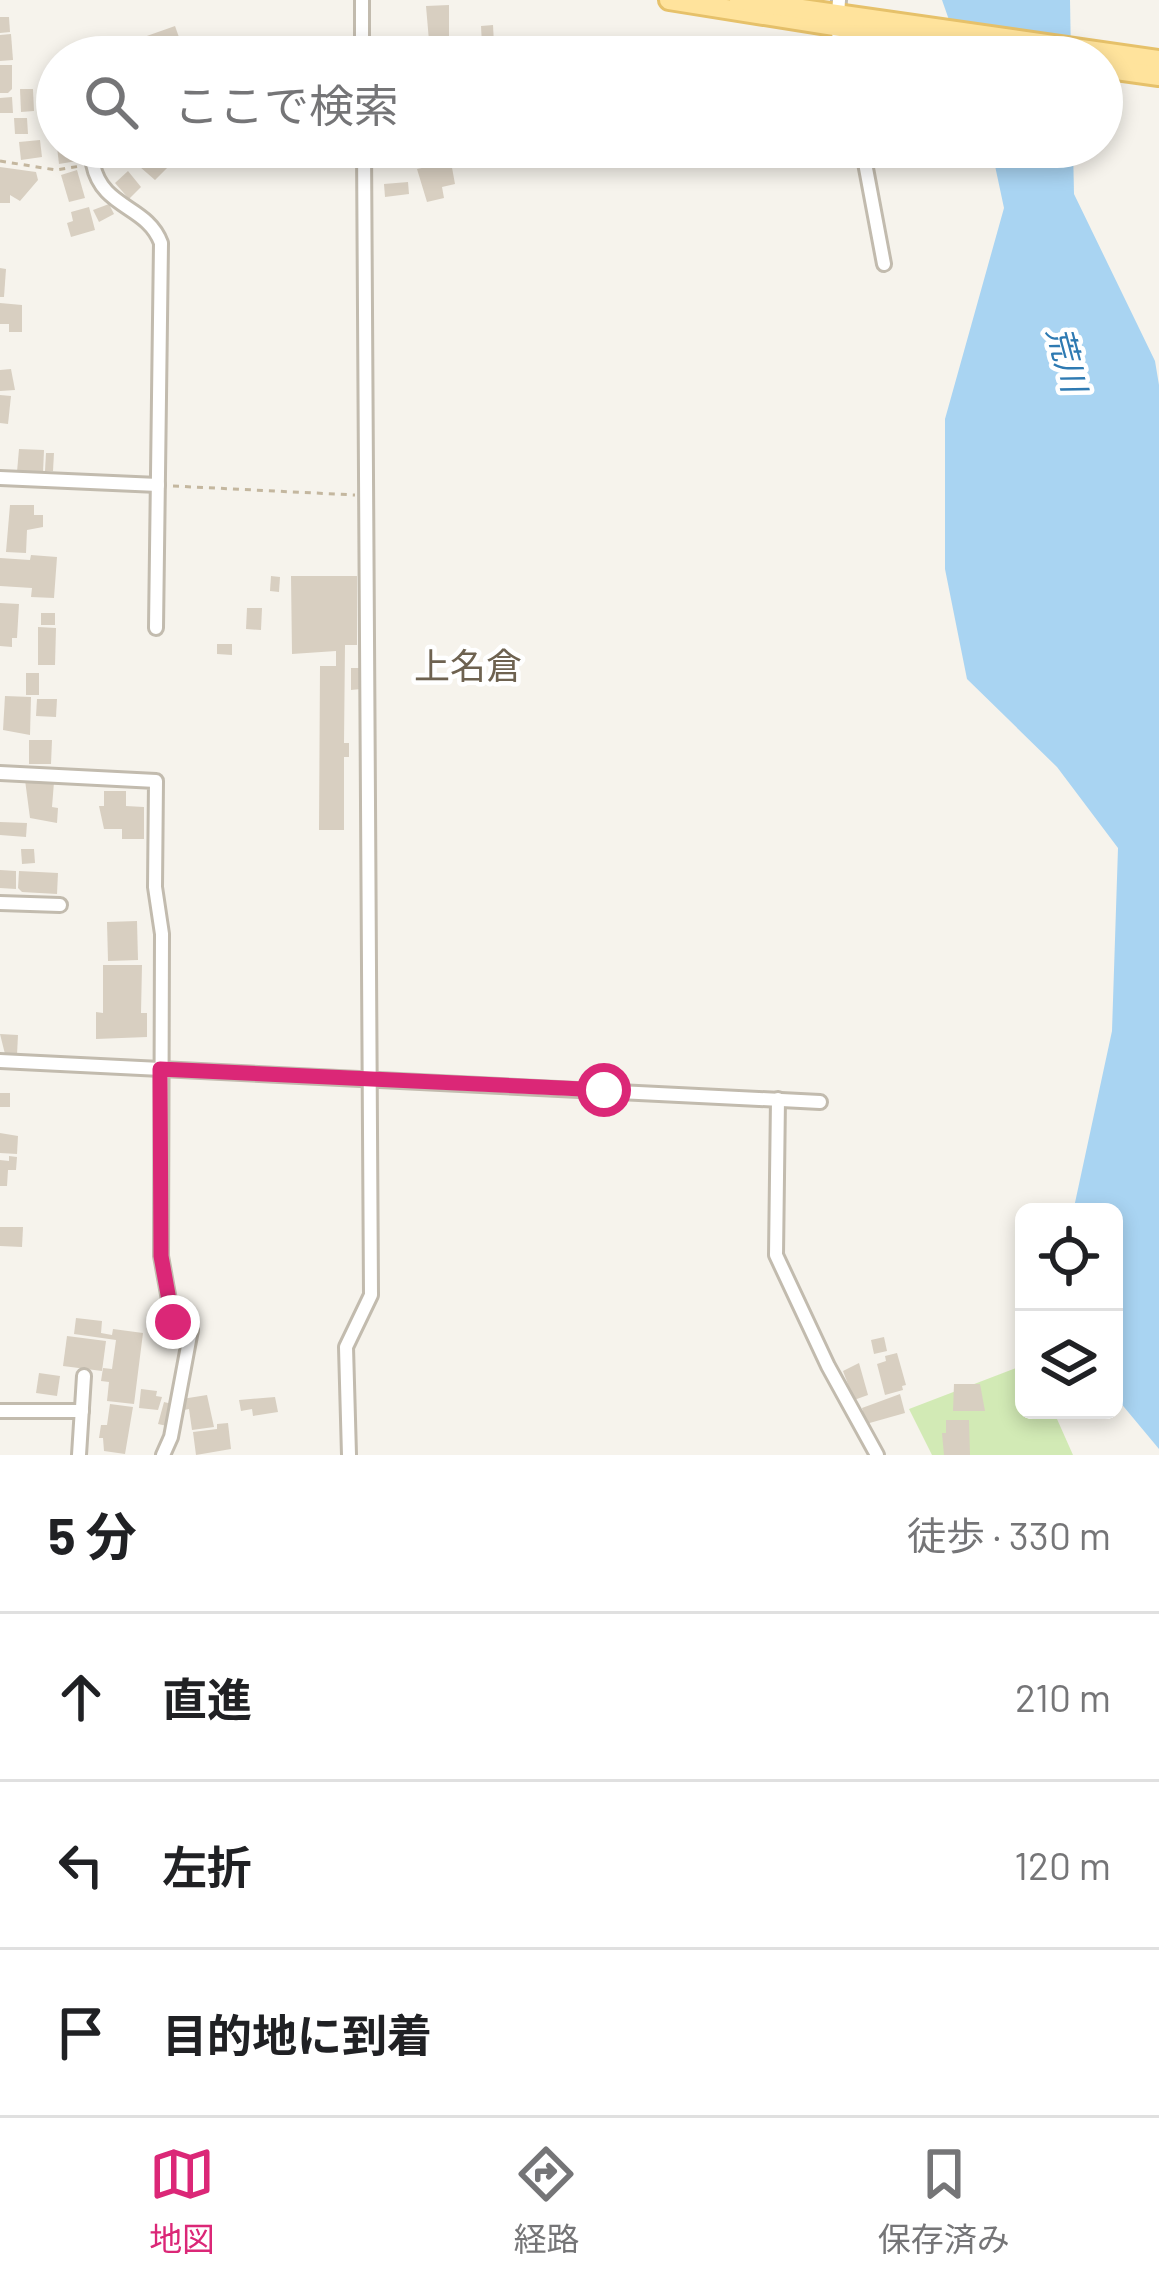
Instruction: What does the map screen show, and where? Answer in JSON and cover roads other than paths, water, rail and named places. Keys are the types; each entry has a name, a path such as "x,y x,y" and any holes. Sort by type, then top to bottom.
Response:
{"main road":[{"path":"669,0 978,36"},
{"path":"739,0 929,36"},
{"path":"1123,55 1159,60"},
{"path":"1123,71 1159,76"}],"street":[{"path":"362,0 362,36"},
{"path":"95,168 106,196 149,224 160,243 156,628"},
{"path":"349,1455 346,1347 371,1295 364,168"},
{"path":"866,168 884,264"},
{"path":"0,478 158,485"},
{"path":"0,772 156,781 154,887 162,934 161,1256 173,1322 191,1330 172,1437 163,1455"},
{"path":"0,903 60,905"},
{"path":"0,1060 820,1102"},
{"path":"778,1099 776,1255 828,1366 877,1455"},
{"path":"79,1455 84,1376"},
{"path":"0,1411 82,1411"}],"water":[{"path":"942,0 1070,0 1071,36 955,36"},
{"name":"荒川","path":"995,168 1073,168 1074,194 1155,361 1159,385 1159,1449 1123,1406 1123,1203 1075,1203 1112,1031 1118,848 1057,767 967,679 945,569 945,419 1004,208"}],"district":[{"name":"上名倉","path":"468,664"}]}
